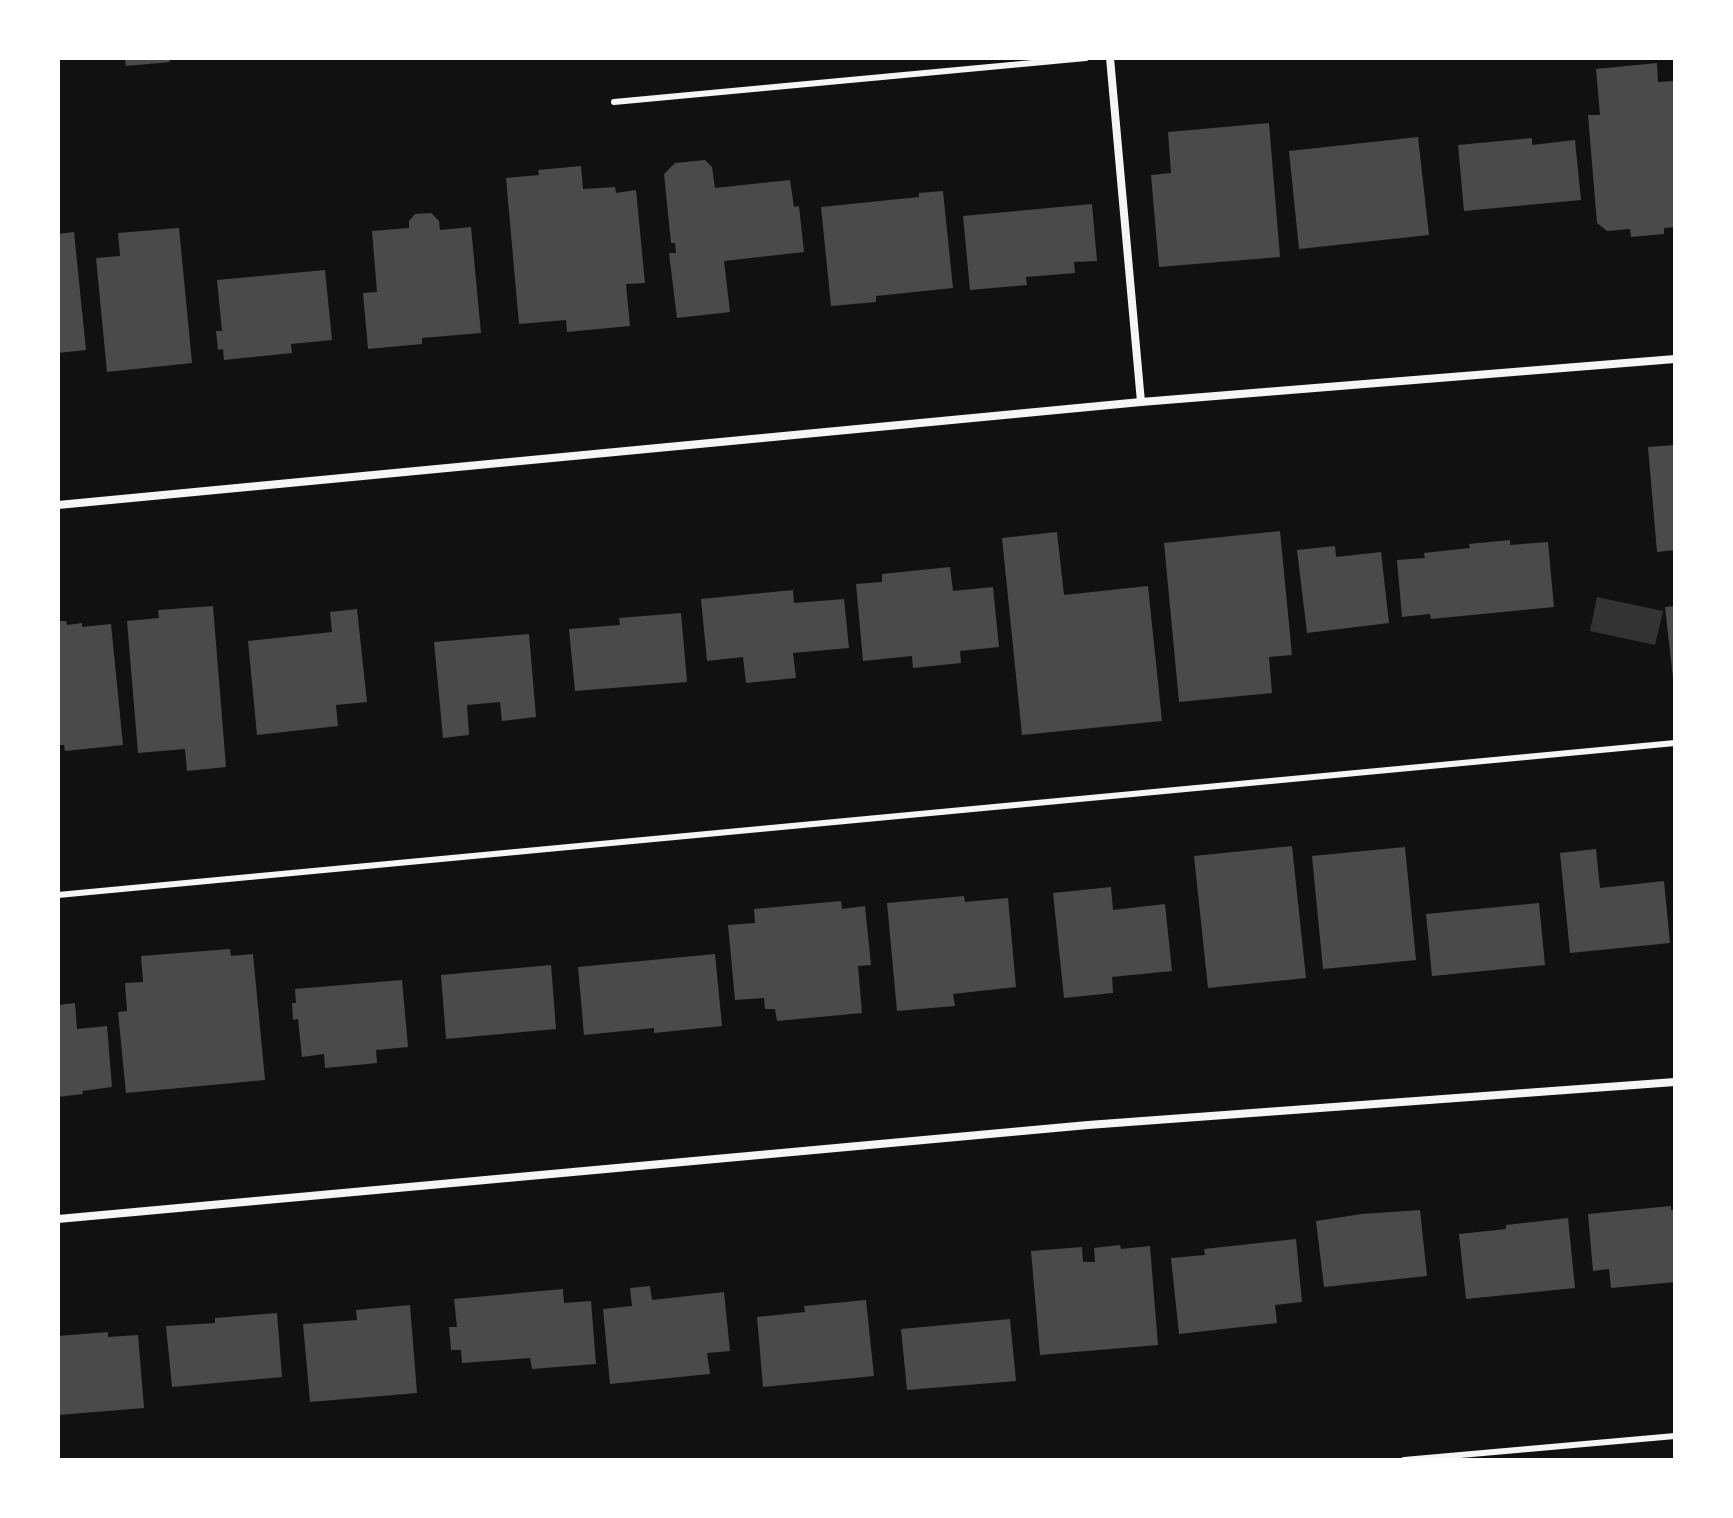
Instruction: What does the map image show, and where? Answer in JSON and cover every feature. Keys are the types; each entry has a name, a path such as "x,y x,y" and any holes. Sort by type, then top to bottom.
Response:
{"street":[{"path":"1110,58 1141,402"},
{"path":"58,505 1141,402 1675,359"},
{"path":"58,1219 1088,1125 1675,1082"}],"lane":[{"path":"614,102 1086,58"},
{"path":"58,895 1675,743"},
{"path":"1404,1460 1675,1436"}],"shaded area":[{"path":"1597,597 1663,611 1655,645 1590,631"}],"building":[{"path":"125,58 169,58 170,62 126,66"},
{"path":"1657,63 1658,82 1675,81 1675,227 1664,228 1664,234 1631,237 1630,229 1607,231 1597,223 1588,115 1600,115 1596,69"},
{"path":"1269,123 1280,257 1159,267 1151,175 1171,173 1168,132"},
{"path":"1418,137 1429,235 1299,249 1289,151"},
{"path":"1532,138 1532,145 1575,140 1581,200 1464,211 1458,145"},
{"path":"705,160 712,167 715,188 790,180 794,207 799,206 804,252 724,261 730,312 677,318 669,253 676,253 675,243 671,243 664,174 675,163"},
{"path":"581,166 583,189 615,187 616,193 636,190 645,283 626,284 630,326 567,332 566,320 519,324 506,178 539,175 538,170"},
{"path":"943,191 953,288 876,296 876,302 831,306 821,207 919,197 919,193"},
{"path":"1092,204 1097,261 1074,262 1075,273 1026,277 1027,285 970,290 963,216"},
{"path":"431,213 439,221 440,230 471,227 481,333 422,338 422,344 368,349 363,293 377,292 372,231 409,228 409,221 415,214"},
{"path":"179,228 192,363 107,372 96,258 120,256 118,233"},
{"path":"74,232 86,350 58,353 58,234"},
{"path":"325,270 332,340 291,344 292,353 224,360 223,349 218,350 216,331 222,331 217,280"},
{"path":"1675,445 1675,550 1657,552 1648,447"},
{"path":"1280,531 1292,655 1269,657 1272,693 1179,702 1164,543"},
{"path":"1057,532 1064,595 1148,586 1162,721 1022,735 1002,538"},
{"path":"1510,540 1510,545 1548,542 1554,607 1431,619 1430,614 1402,617 1397,560 1425,558 1424,553 1470,548 1469,544"},
{"path":"1335,546 1336,557 1381,552 1389,623 1307,633 1297,550"},
{"path":"950,567 953,591 993,587 999,647 960,651 961,663 913,668 912,656 863,661 856,584 882,582 882,574"},
{"path":"793,590 794,603 844,599 849,648 793,653 796,678 746,683 743,657 707,661 701,599"},
{"path":"213,606 226,767 187,771 185,749 138,753 127,621 159,618 158,610"},
{"path":"1675,606 1675,678 1673,678 1665,607"},
{"path":"357,609 367,702 336,705 338,726 257,735 248,641 332,632 330,612"},
{"path":"681,613 687,682 575,691 569,629 620,625 619,618"},
{"path":"58,621 66,621 67,625 82,623 82,627 111,624 123,745 65,751 64,745 58,745"},
{"path":"529,634 536,717 502,721 500,702 467,705 469,735 443,738 434,642"},
{"path":"1292,846 1306,978 1208,988 1194,856"},
{"path":"1405,847 1416,960 1323,969 1312,856"},
{"path":"1596,849 1600,888 1664,881 1670,943 1570,953 1560,853"},
{"path":"1111,887 1113,910 1165,904 1172,971 1112,977 1113,993 1064,998 1053,893"},
{"path":"964,896 965,902 1008,898 1016,987 953,994 955,1006 897,1011 887,903"},
{"path":"841,901 842,909 865,906 871,965 858,966 862,1013 777,1021 775,1009 765,1009 764,998 735,1000 728,925 755,923 754,909"},
{"path":"1539,903 1545,965 1432,976 1426,914"},
{"path":"230,949 231,956 253,954 265,1080 126,1093 118,1012 127,1011 125,983 143,982 141,956"},
{"path":"715,954 722,1026 654,1033 654,1028 584,1035 578,967"},
{"path":"551,965 556,1029 446,1039 441,975"},
{"path":"402,980 408,1047 376,1050 377,1063 325,1068 324,1054 302,1057 298,1019 293,1020 295,989"},
{"path":"75,1003 77,1029 107,1026 112,1087 58,1097 58,1005"},
{"path":"1671,1206 1671,1210 1675,1210 1675,1282 1611,1288 1609,1269 1593,1271 1588,1214"},
{"path":"1420,1210 1427,1276 1324,1287 1316,1221"},
{"path":"1568,1218 1575,1288 1466,1299 1459,1234"},
{"path":"1296,1239 1302,1302 1275,1305 1277,1323 1179,1334 1171,1258 1205,1255 1204,1249"},
{"path":"1120,1245 1121,1249 1150,1246 1158,1345 1040,1355 1031,1251 1082,1247 1083,1262 1095,1262 1094,1248"},
{"path":"650,1286 652,1300 724,1292 730,1351 707,1353 710,1374 610,1384 603,1309 632,1306 630,1288"},
{"path":"563,1289 564,1303 591,1301 596,1364 532,1369 530,1358 462,1363 461,1350 451,1350 449,1327 457,1327 454,1299"},
{"path":"866,1300 874,1376 763,1387 757,1317 805,1312 804,1306"},
{"path":"410,1305 417,1393 310,1402 303,1324 357,1320 356,1310"},
{"path":"277,1313 282,1377 172,1387 166,1326 215,1323 215,1318"},
{"path":"1010,1319 1016,1381 907,1390 901,1329"},
{"path":"108,1332 108,1337 138,1335 144,1408 58,1415 58,1336"}]}
